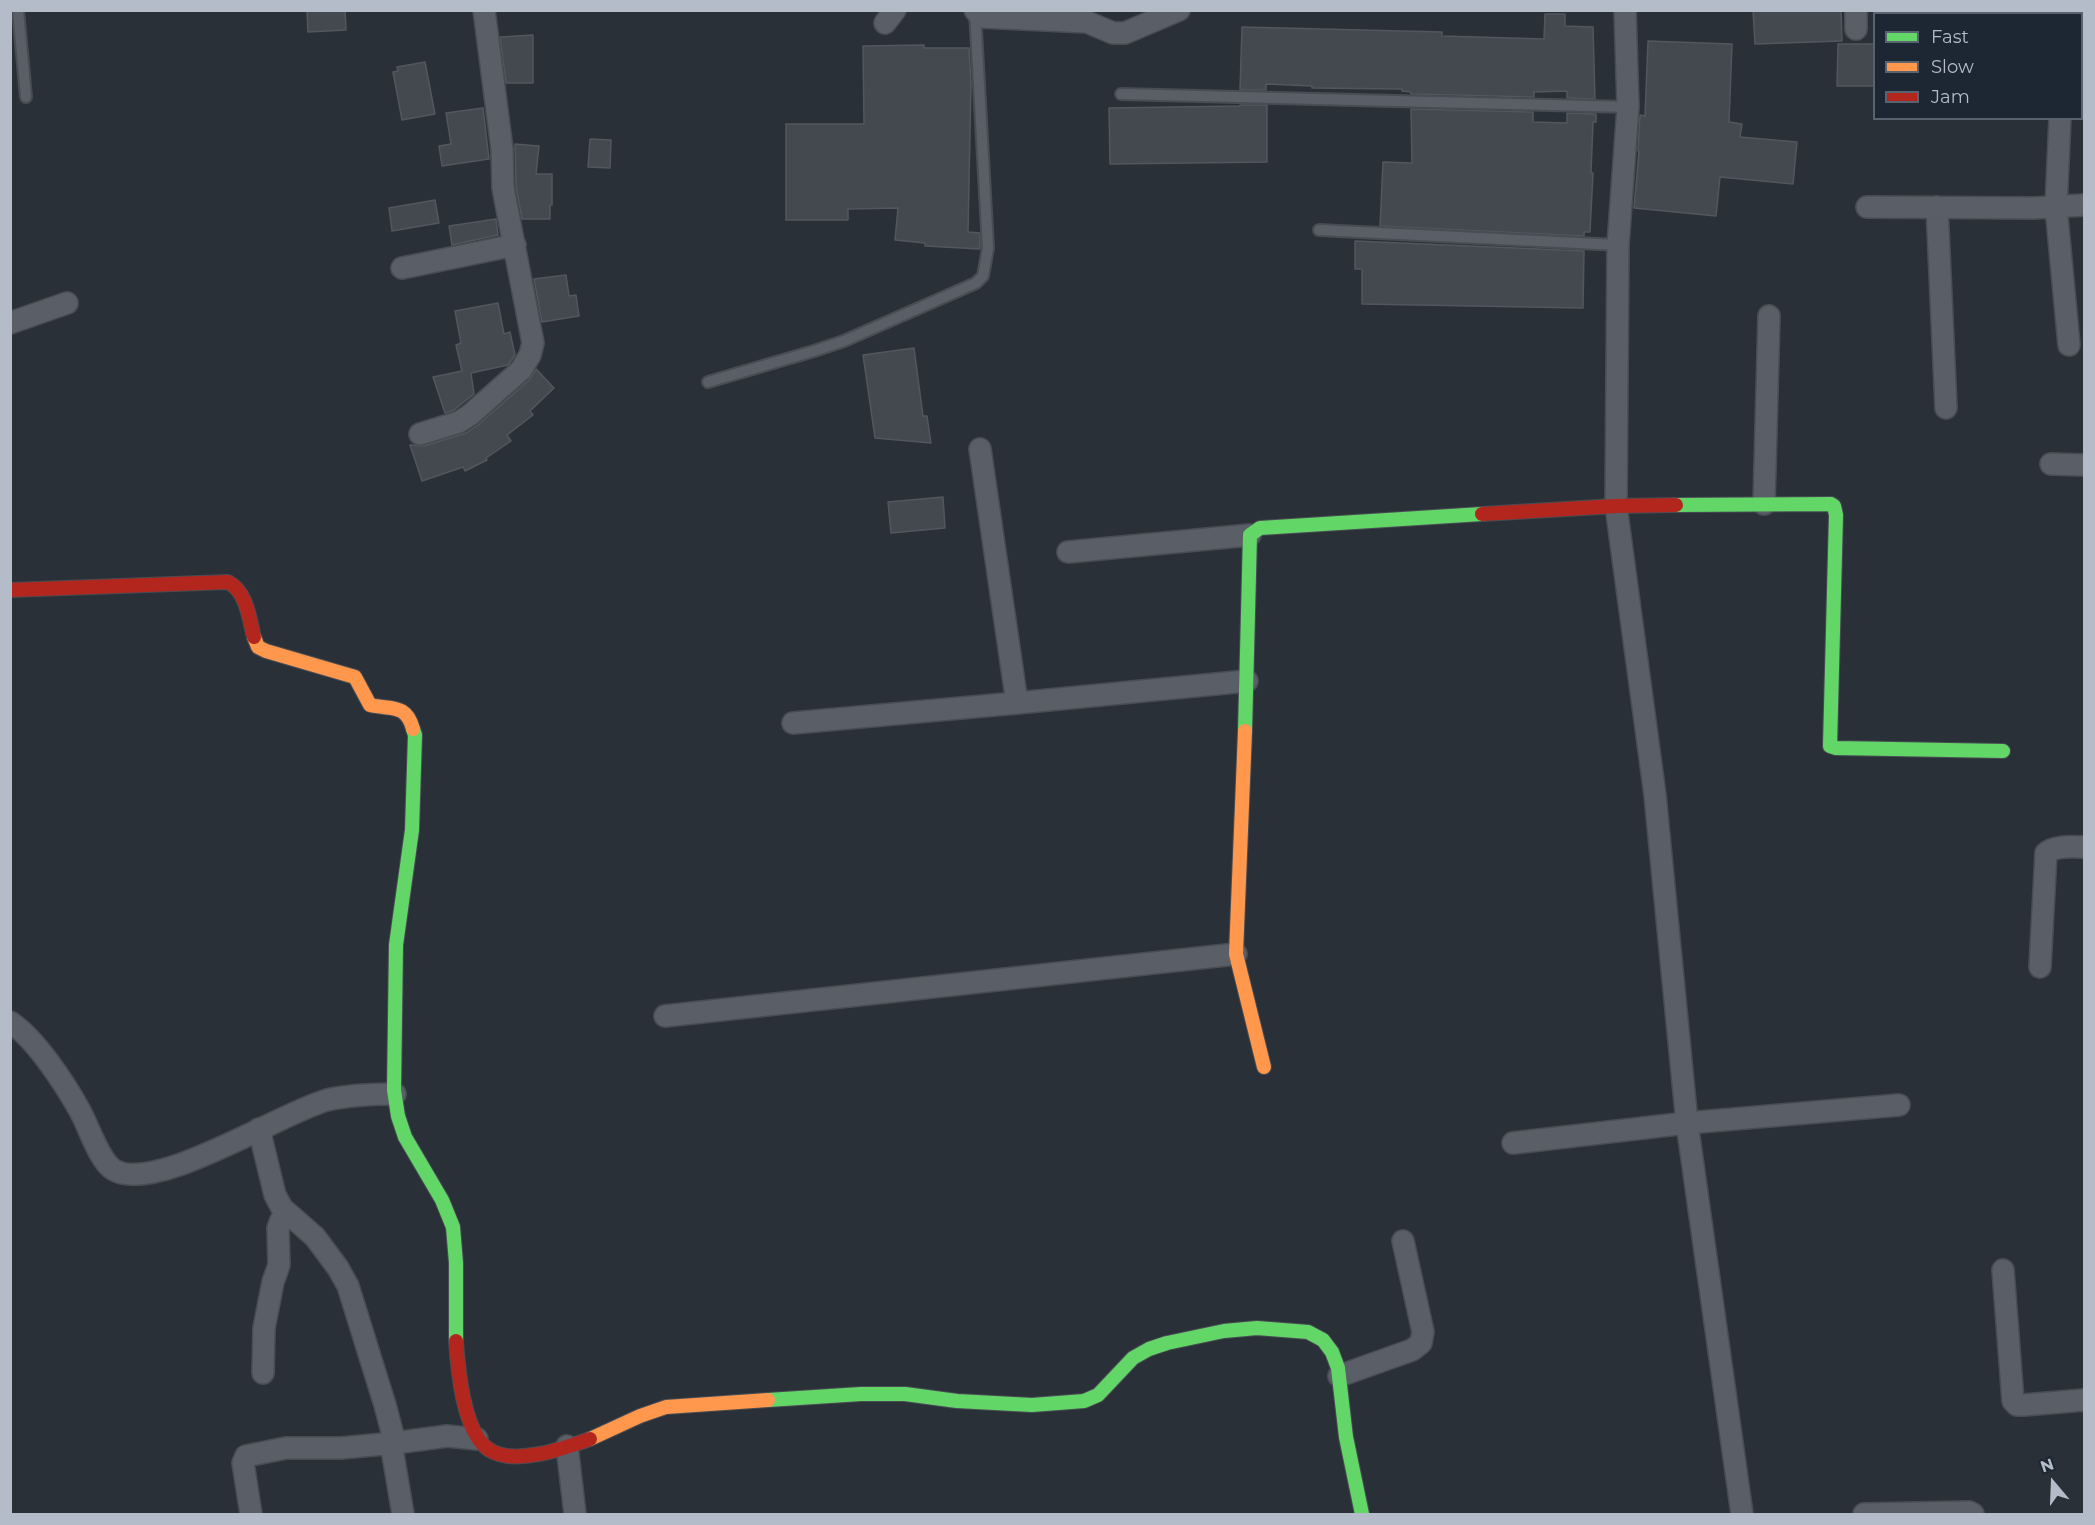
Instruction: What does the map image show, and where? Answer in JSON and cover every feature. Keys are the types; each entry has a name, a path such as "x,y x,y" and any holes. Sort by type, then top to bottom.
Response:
{"street":[{"path":"420,434 459,422 470,415 520,370 530,355 533,343 503,188 502,149 484,10"},
{"path":"975,11 981,17 1088,22 1113,33 1125,33 1179,10"},
{"path":"1624,10 1628,106 1618,245 1616,506 1655,795 1687,1123 1742,1515"},
{"path":"2060,120 2056,207 2069,345"},
{"path":"1867,207 2085,205"},
{"path":"1937,207 1946,408"},
{"path":"402,268 515,244"},
{"path":"10,322 67,303"},
{"path":"1764,504 1769,316"},
{"path":"980,449 1017,703"},
{"path":"2051,464 2085,465"},
{"path":"1068,552 1250,535 1260,528 1616,506 1831,504 1836,509 1828,740 1830,746 1836,748 2003,751"},
{"path":"1250,535 1247,681 1236,954 1264,1067"},
{"path":"10,590 228,582 235,584 243,597 258,647 355,677 370,705 401,709 408,714 413,723 415,735 411,841 394,969 395,1094 405,1136 447,1212 455,1240 455,1329 460,1375 469,1422 477,1439 488,1450 504,1457 526,1456 567,1446 604,1433 659,1407 675,1405 861,1394 904,1394 957,1401 1032,1405 1084,1401 1098,1395 1133,1358 1149,1348 1235,1330 1285,1329 1308,1332 1323,1340 1332,1352 1339,1376 1346,1437 1362,1515"},
{"path":"793,723 1247,681"},
{"path":"2040,967 2046,853 2056,848 2085,847"},
{"path":"665,1016 1236,954"},
{"path":"10,1022 22,1029 39,1049 79,1110 105,1161 114,1169 128,1174 145,1173 187,1162 301,1109 328,1100 363,1095 395,1094"},
{"path":"1513,1143 1687,1123 1899,1105"},
{"path":"259,1129 275,1195 282,1208 315,1237 339,1268 348,1286 386,1406 403,1515"},
{"path":"263,1373 264,1328 280,1258 278,1228 281,1220 289,1216"},
{"path":"1339,1376 1412,1350 1421,1342 1423,1332 1403,1241"},
{"path":"2003,1270 2013,1401 2017,1405 2024,1405 2085,1400"},
{"path":"251,1515 243,1463 246,1456 286,1448 341,1448 447,1436 477,1439"},
{"path":"567,1446 575,1515"},
{"path":"1864,1515 1968,1512 1973,1515"}],"lane":[{"path":"18,10 26,97"},
{"path":"708,382 844,340 976,283 983,276 988,248 975,11"},
{"path":"1121,94 1628,106"},
{"path":"1318,230 1618,245"}],"building":[{"path":"307,10 345,10 346,30 308,32"},
{"path":"1753,10 1841,10 1842,41 1755,44"},
{"path":"1545,14 1565,14 1565,26 1593,27 1595,99 1567,98 1567,91 1534,92 1534,97 1411,94 1402,89 1312,88 1312,86 1266,84 1266,90 1240,90 1242,27 1442,32 1442,36 1544,39"},
{"path":"533,35 533,83 506,83 500,37"},
{"path":"1648,41 1732,44 1729,122 1742,124 1740,137 1797,142 1793,184 1720,177 1716,216 1634,208 1640,115 1645,116"},
{"path":"1838,44 1873,44 1873,86 1837,86"},
{"path":"924,45 924,48 969,48 971,83 968,232 980,233 980,249 925,246 925,243 895,240 898,208 848,209 848,220 786,220 786,124 864,124 863,46"},
{"path":"425,62 435,114 402,120 393,72 398,71 397,67"},
{"path":"1267,105 1267,162 1110,164 1109,108"},
{"path":"483,108 489,159 442,166 439,146 451,144 446,113"},
{"path":"1411,109 1533,112 1533,122 1567,123 1567,113 1596,114 1596,122 1593,122 1590,232 1584,232 1584,236 1380,226 1383,162 1412,163"},
{"path":"590,139 611,140 610,168 588,167"},
{"path":"515,144 539,146 536,174 552,174 550,219 522,219 516,187"},
{"path":"435,200 439,223 392,231 389,208"},
{"path":"496,219 498,235 452,245 449,226"},
{"path":"1355,241 1584,251 1583,308 1362,304 1362,269 1355,269"},
{"path":"566,275 569,296 576,295 579,316 542,322 534,279"},
{"path":"498,303 504,334 510,332 515,355 508,365 471,373 474,394 454,410 445,413 433,377 462,371 456,345 461,343 455,311"},
{"path":"914,348 923,416 927,416 931,443 875,438 863,355"},
{"path":"536,369 554,388 530,411 533,415 507,435 511,441 486,458 487,460 465,471 463,467 422,481 410,445 424,446 466,433 529,380"},
{"path":"943,497 945,528 891,533 888,502"}],"traffic: fast":[{"path":"1676,505 1831,504 1834,506 1836,515 1830,746 1836,748 2003,751"},
{"path":"1245,731 1250,535 1260,528 1482,514"},
{"path":"413,729 415,735 412,830 396,945 394,1090 398,1116 405,1137 442,1200 453,1227 456,1263 456,1341"},
{"path":"768,1400 861,1394 905,1394 957,1401 1032,1405 1084,1401 1098,1395 1133,1358 1167,1343 1224,1331 1257,1328 1308,1332 1323,1340 1332,1352 1338,1368 1346,1437 1362,1514"}],"traffic: slow":[{"path":"254,637 258,647 266,651 355,677 370,705 402,711 413,729"},
{"path":"1245,731 1236,954 1264,1067"},
{"path":"590,1439 666,1407 768,1400"}],"traffic: jam":[{"path":"1482,514 1676,505"},
{"path":"10,590 228,582 234,586 243,599 254,637"},
{"path":"456,1341 460,1383 467,1415 473,1429 488,1449 499,1454 525,1456 553,1451 590,1439"}]}
